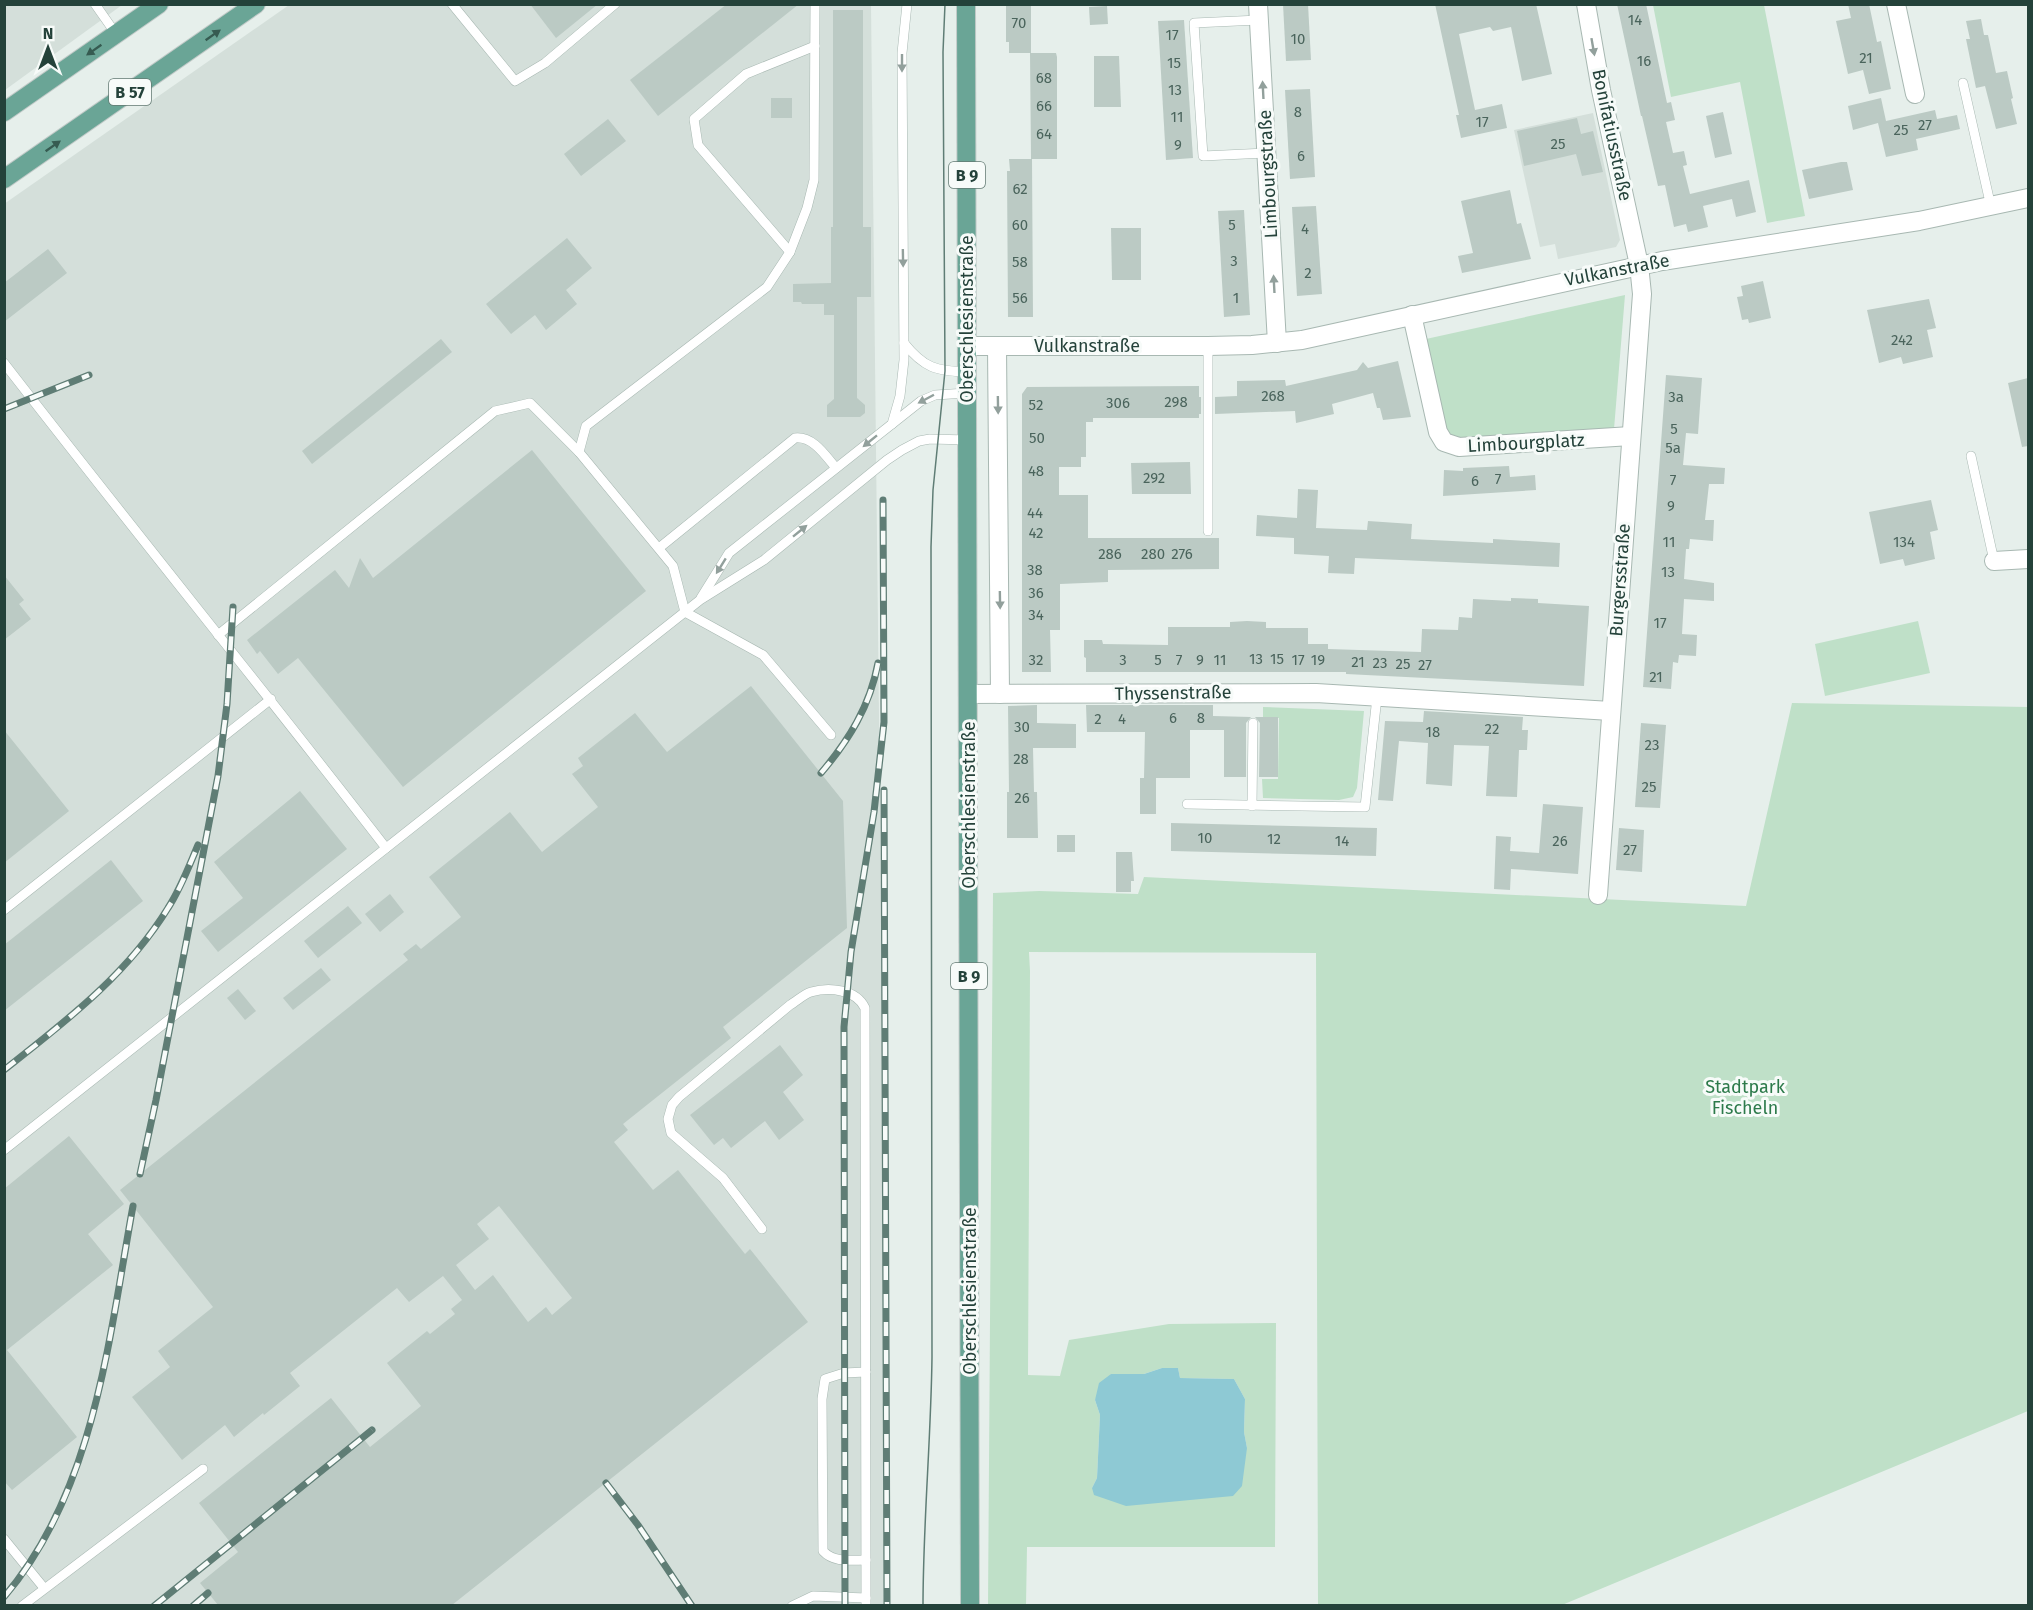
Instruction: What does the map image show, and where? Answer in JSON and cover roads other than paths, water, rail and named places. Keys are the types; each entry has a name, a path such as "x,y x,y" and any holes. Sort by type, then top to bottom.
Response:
{"main road":[{"path":"4,112 159,4"},
{"name":"B 57","path":"4,179 256,4"},
{"name":"Oberschlesienstraße","path":"966,4 970,1605"}],"street":[{"name":"Bonifatiusstraße","path":"1586,4 1601,90 1639,265"},
{"path":"1896,4 1915,94"},
{"name":"Limbourgstraße","path":"1258,12 1277,343"},
{"name":"Vulkanstraße","path":"967,346 1208,346 1277,343 1328,335 1639,265 1919,221 2028,198"},
{"name":"Burgersstraße","path":"1598,895 1642,310 1642,282 1639,265"},
{"name":"Limbourgplatz","path":"1412,315 1438,432 1444,442 1458,447 1631,436"},
{"name":"Oberschlesienstraße","path":"997,346 1000,694"},
{"path":"1994,561 2028,559"},
{"name":"Thyssenstraße","path":"968,694 1316,693 1611,711"}],"lane":[{"path":"95,4 117,34"},
{"path":"452,4 516,81 544,63 615,4"},
{"path":"579,452 586,426 767,287 790,252 807,208 814,180 815,4"},
{"path":"892,424 900,396 904,343 902,54 907,4"},
{"path":"1258,12 1194,23 1203,156 1266,153"},
{"path":"790,252 698,145 694,119 746,74 815,46"},
{"path":"1963,83 1991,207"},
{"path":"904,343 923,363 945,371 968,372"},
{"path":"1208,346 1208,531"},
{"path":"4,363 271,699 386,848"},
{"path":"700,600 729,553 921,401 935,395 968,393"},
{"path":"218,635 495,411 530,403 579,452 673,566 685,612 763,655 831,735"},
{"path":"659,548 795,438 803,437 814,443 836,468"},
{"path":"4,1150 700,600 764,560 887,460 919,441 968,440"},
{"path":"1971,456 1994,561"},
{"path":"1187,804 1365,807 1377,697"},
{"path":"4,910 271,699"},
{"path":"1252,806 1253,723"},
{"path":"762,1229 723,1178 671,1133 668,1119 672,1105 773,1019 809,993 830,990 853,994 861,1000 865,1008 866,1602 813,1596 792,1605"},
{"path":"866,1372 844,1373 825,1379 822,1399 824,1551 829,1558 866,1560"},
{"path":"22,1605 203,1469"},
{"path":"4,1539 44,1588"}],"water":[{"path":"1162,1368 1178,1368 1180,1378 1234,1379 1245,1399 1244,1432 1247,1448 1242,1486 1233,1496 1126,1506 1094,1495 1092,1488 1097,1478 1100,1415 1095,1400 1099,1383 1111,1374 1144,1374"}],"tram line":[{"path":"923,1606 932,1357 931,547 933,490 945,371 943,52 945,4"}],"railway":[{"path":"4,409 89,375"},
{"path":"845,1606 844,1027 851,952 874,812 884,722 883,500"},
{"path":"140,1174 218,776 227,704 233,607"},
{"path":"821,773 841,748 857,722 870,694 878,663"},
{"path":"884,790 887,1606"},
{"path":"4,1070 94,996 134,955 173,900 198,845"},
{"path":"4,1597 35,1555 59,1510 78,1461 94,1411 106,1359 133,1206"},
{"path":"154,1606 372,1430"},
{"path":"606,1483 638,1525 692,1606"},
{"path":"193,1606 208,1593"}],"park label":[{"name":"Stadtpark Fischeln","path":"1745,1097"}]}
